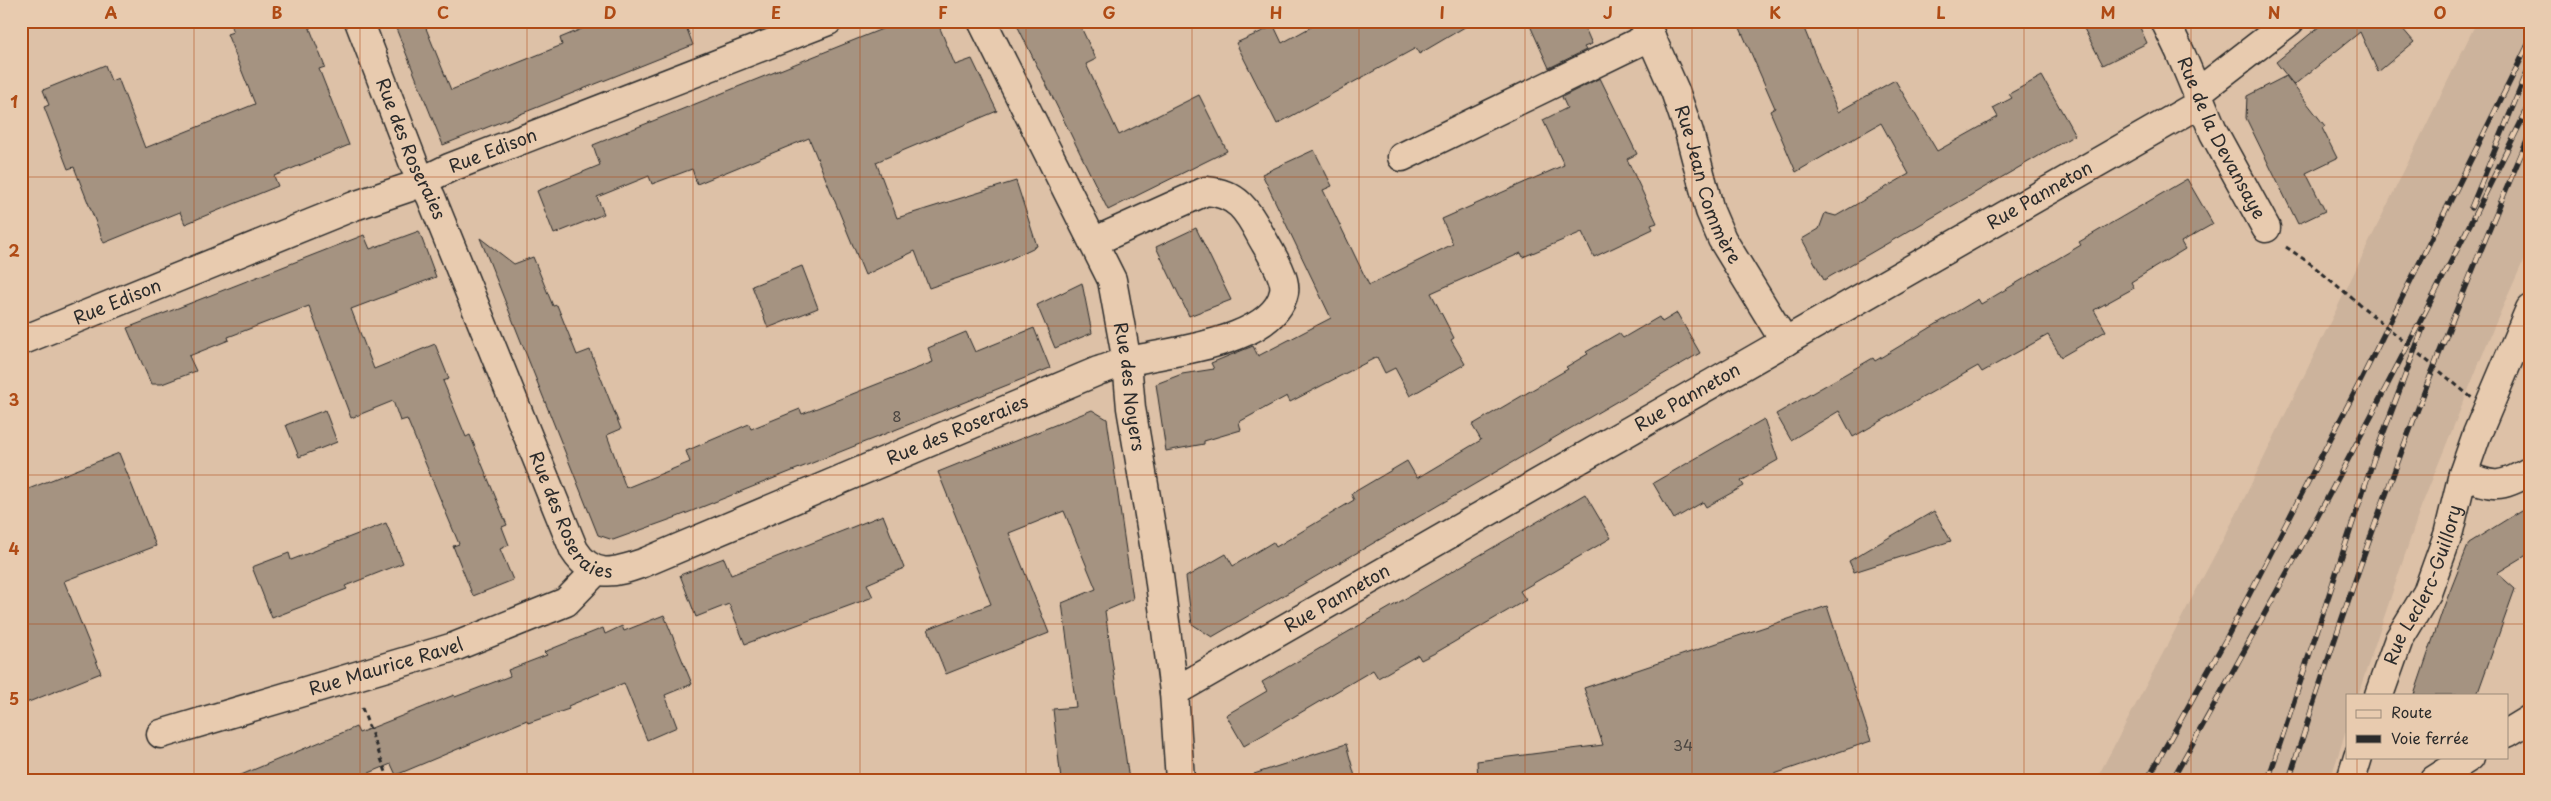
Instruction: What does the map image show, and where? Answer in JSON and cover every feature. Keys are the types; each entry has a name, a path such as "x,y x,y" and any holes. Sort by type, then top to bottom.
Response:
{"street":[{"name":"Rue des Roseraies","path":"359,21 414,167 431,197 574,550 579,559 596,571 620,571 642,563 1098,372 1127,362 1196,349 1243,332 1264,320 1278,307 1284,291 1280,272 1252,219 1238,202 1222,192 1206,191 1093,242"},
{"name":"Rue Edison","path":"21,342 354,206 410,187 449,168 828,21"},
{"name":"Rue des Noyers","path":"982,21 1112,280 1127,362 1131,408 1158,568 1174,692 1180,780"},
{"name":"Rue de la Devansaye","path":"2165,21 2214,133 2266,228"},
{"name":"Rue Panneton","path":"1174,692 1784,342 2199,98 2290,21"},
{"path":"1402,157 1648,29"},
{"name":"Rue Jean Commère","path":"1648,29 1675,91 1713,218 1722,239 1784,342"},
{"name":"Rue Leclerc-Guillory","path":"2379,694 2399,639 2426,592 2448,535 2463,474 2476,434 2530,309"},
{"path":"2463,474 2493,485 2516,479 2530,471"},
{"name":"Rue Maurice Ravel","path":"161,734 454,647 566,602 596,571"},
{"path":"2508,732 2530,719"},
{"path":"2351,780 2358,758"},
{"path":"2434,780 2468,758"}],"path":[{"path":"2286,247 2311,264 2472,398"},
{"path":"362,707 389,780"}],"shaded area":[{"path":"2477,21 2530,21 2530,246 2493,329 2421,507 2358,694 2346,694 2346,731 2330,780 2096,780 2238,511"}],"building":[{"path":"229,21 307,21 325,67 319,69 349,145 274,176 278,186 185,224 180,212 104,243 74,167 68,169 44,107 49,105 43,90 105,65 111,81 118,78 145,148 255,104 227,34 233,32"},
{"path":"393,21 423,21 451,90 562,45 560,38 601,21 684,21 693,45 443,145"},
{"path":"902,21 937,21 955,65 972,59 997,111 876,162 897,218 1016,181 1037,246 1002,263 929,288 915,251 865,275 809,138 697,184 692,169 652,184 649,176 597,197 604,214 554,234 537,191 600,165 593,145"},
{"path":"1015,21 1078,21 1096,59 1086,64 1119,135 1199,95 1227,151 1108,210"},
{"path":"1322,21 1475,21 1419,54 1416,48 1277,124 1236,43 1274,26 1282,43"},
{"path":"1528,21 1582,21 1592,44 1584,47 1586,50 1549,68"},
{"path":"1737,21 1801,21 1838,112 1895,80 1937,151 1998,117 1993,108 2012,98 2009,94 2042,76 2075,135 1824,280 1802,239 1819,229 1825,213 1836,216 1909,174 1881,123 1796,172 1770,111 1775,108"},
{"path":"2080,21 2137,21 2147,43 2103,65"},
{"path":"2326,21 2396,21 2414,42 2378,72 2360,32 2294,85 2276,62"},
{"path":"2286,76 2325,126 2322,128 2337,158 2306,173 2325,211 2298,224 2246,118 2247,96"},
{"path":"1600,78 1637,154 1627,159 1657,223 1651,225 1653,229 1594,257 1582,232 1523,257 1521,253 1431,293 1454,338 1451,340 1465,364 1410,396 1395,368 1385,373 1377,357 1290,402 1287,396 1239,422 1241,430 1204,441 1204,444 1166,451 1156,384 1182,374 1214,369 1211,363 1253,346 1258,356 1331,318 1262,174 1314,150 1332,186 1323,190 1369,285 1453,244 1442,219 1564,165 1543,120 1567,108 1562,97"},
{"path":"2187,179 2213,224 2181,242 2185,249 2131,282 2134,288 2094,310 2106,331 2061,357 2048,335 1982,372 1978,366 1853,437 1839,411 1791,440 1776,414 1873,358 1875,361 1978,299 1981,304 2081,245 2079,242"},
{"path":"1196,228 1231,300 1189,316 1156,247"},
{"path":"419,231 436,277 351,309 374,369 435,344 449,379 443,381 466,437 470,435 507,525 502,527 509,545 500,549 513,580 473,596 453,546 459,544 407,419 400,421 393,401 351,418 309,306 228,337 229,340 189,356 196,371 162,384 151,384 127,328 364,235 370,249"},
{"path":"480,238 514,264 533,257 553,306 557,305 577,355 590,350 621,429 607,435 626,488 690,462 686,451 749,424 751,429 800,409 802,414 933,362 928,348 966,332 975,352 1034,328 1050,368 677,517 613,540 598,535"},
{"path":"802,266 818,308 768,328 752,286"},
{"path":"1082,283 1092,333 1055,348 1037,305"},
{"path":"1677,313 1700,353 1212,637 1192,624 1186,577 1226,554 1233,566 1273,542 1276,547 1354,500 1351,494 1407,461 1417,478 1481,440 1472,425 1568,369 1566,367 1588,354 1586,352 1619,333 1623,338 1659,317 1662,322"},
{"path":"325,410 337,442 299,457 286,425"},
{"path":"1092,410 1107,419 1133,599 1105,611 1129,780 1061,780 1053,709 1076,707 1062,603 1096,589 1064,511 1009,533 1049,633 946,674 928,629 991,604 938,472"},
{"path":"1764,419 1778,460 1741,481 1744,486 1706,507 1703,502 1674,519 1653,483"},
{"path":"119,453 156,546 64,581 101,673 21,705 21,492"},
{"path":"1585,494 1611,538 1520,591 1526,600 1437,652 1421,660 1418,655 1378,678 1373,670 1244,746 1226,715 1267,691 1262,682"},
{"path":"2530,505 2530,553 2497,573 2515,589 2477,694 2414,694 2443,609 2469,543"},
{"path":"1934,511 1951,541 1854,572 1849,561"},
{"path":"883,515 904,568 867,584 873,597 745,644 729,604 696,617 680,575 724,558 731,575"},
{"path":"386,523 403,563 345,586 347,589 272,618 252,567 289,553 291,560"},
{"path":"1827,606 1871,741 1757,780 1478,780 1477,761 1603,745 1584,688"},
{"path":"664,615 692,684 665,695 677,727 647,740 624,683 568,706 569,709 528,723 527,720 396,775 391,764 352,780 229,780 356,727 359,733 454,695 455,697 510,676 508,670 547,655 544,652 603,628 605,634 622,626 624,631"},
{"path":"1346,744 1356,780 1255,780 1254,774"}],"railway":[{"path":"2147,780 2226,639 2360,382 2530,41"},
{"path":"2471,208 2530,65"},
{"path":"2172,780 2356,445 2530,104"},
{"path":"2289,780 2343,616 2401,454 2463,293 2530,134"},
{"path":"2268,780 2374,458 2423,328"}]}
